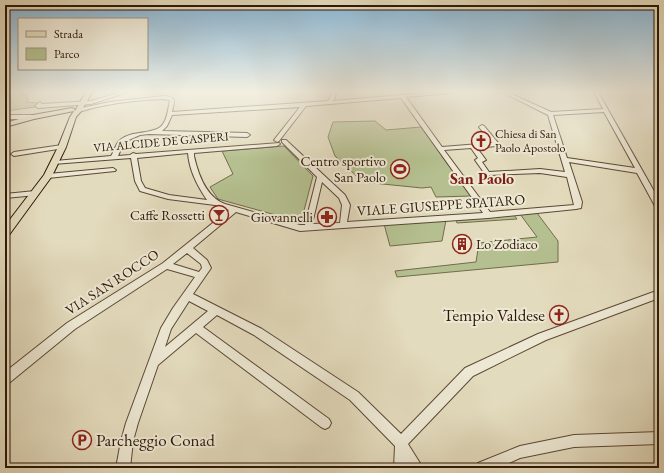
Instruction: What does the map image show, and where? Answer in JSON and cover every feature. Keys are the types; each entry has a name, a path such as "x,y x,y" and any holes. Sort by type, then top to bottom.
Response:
{"main road":[{"path":"5,125 34,116 47,114"},
{"path":"5,233 48,176 62,147 74,114"}],"street":[{"path":"164,131 171,126 172,114"},
{"path":"156,132 165,126 172,114"},
{"path":"298,114 279,142 342,197 346,205 343,225"},
{"path":"415,114 488,215"},
{"name":"VIALE GIUSEPPE SPATARO","path":"133,155 138,181 142,188 161,195 217,204 300,228 488,215 578,206 570,175 550,114"},
{"path":"608,114 659,206"},
{"path":"5,117 34,116"},
{"path":"440,149 496,144 482,127"},
{"path":"114,157 122,141 138,134 164,131 167,133 246,135 248,146"},
{"name":"VIA ALCIDE DE GASPERI","path":"55,163 279,142"},
{"path":"14,154 62,147"},
{"path":"474,148 483,160 478,160 487,173 490,174 540,171 570,175"},
{"path":"191,151 191,162 208,194 217,204"},
{"path":"565,160 640,171"},
{"path":"48,176 113,170"},
{"path":"308,227 320,178"},
{"path":"5,196 35,193"},
{"name":"VIA SAN ROCCO","path":"5,379 71,326 166,265 235,210"},
{"path":"122,468 132,423 166,328 207,268 206,265 186,248"},
{"path":"166,265 202,276"},
{"path":"401,443 469,372 542,337 659,294"},
{"path":"188,296 258,332 354,396 401,443 410,466"},
{"path":"153,363 197,328 216,310"},
{"path":"197,328 326,423"},
{"path":"483,468 520,452 574,441 659,438"}],"green space":[{"name":"Centro sportivo San Paolo","path":"375,121 386,130 421,127 471,196 436,197 431,187 422,188 363,182 335,156 328,137 333,122"},
{"path":"284,146 313,176 301,222 218,199 210,187 233,174 222,151"},
{"path":"537,213 558,241 558,262 397,277 395,271 476,262 479,243 537,237 520,214"},
{"path":"513,214 517,219 457,223 455,218"},
{"path":"446,220 442,241 390,246 384,224"}],"place":[{"name":"Chiesa di San Paolo Apostolo","path":"481,141"},
{"name":"Centro sportivo San Paolo","path":"400,169"},
{"name":"Caffe Rossetti","path":"219,215"},
{"name":"Giovannelli","path":"327,217"},
{"name":"Lo Zodiaco","path":"462,244"},
{"name":"Tempio Valdese","path":"559,315"},
{"name":"Parcheggio Conad","path":"82,440"}],"district":[{"name":"San Paolo","path":"482,178"}]}
